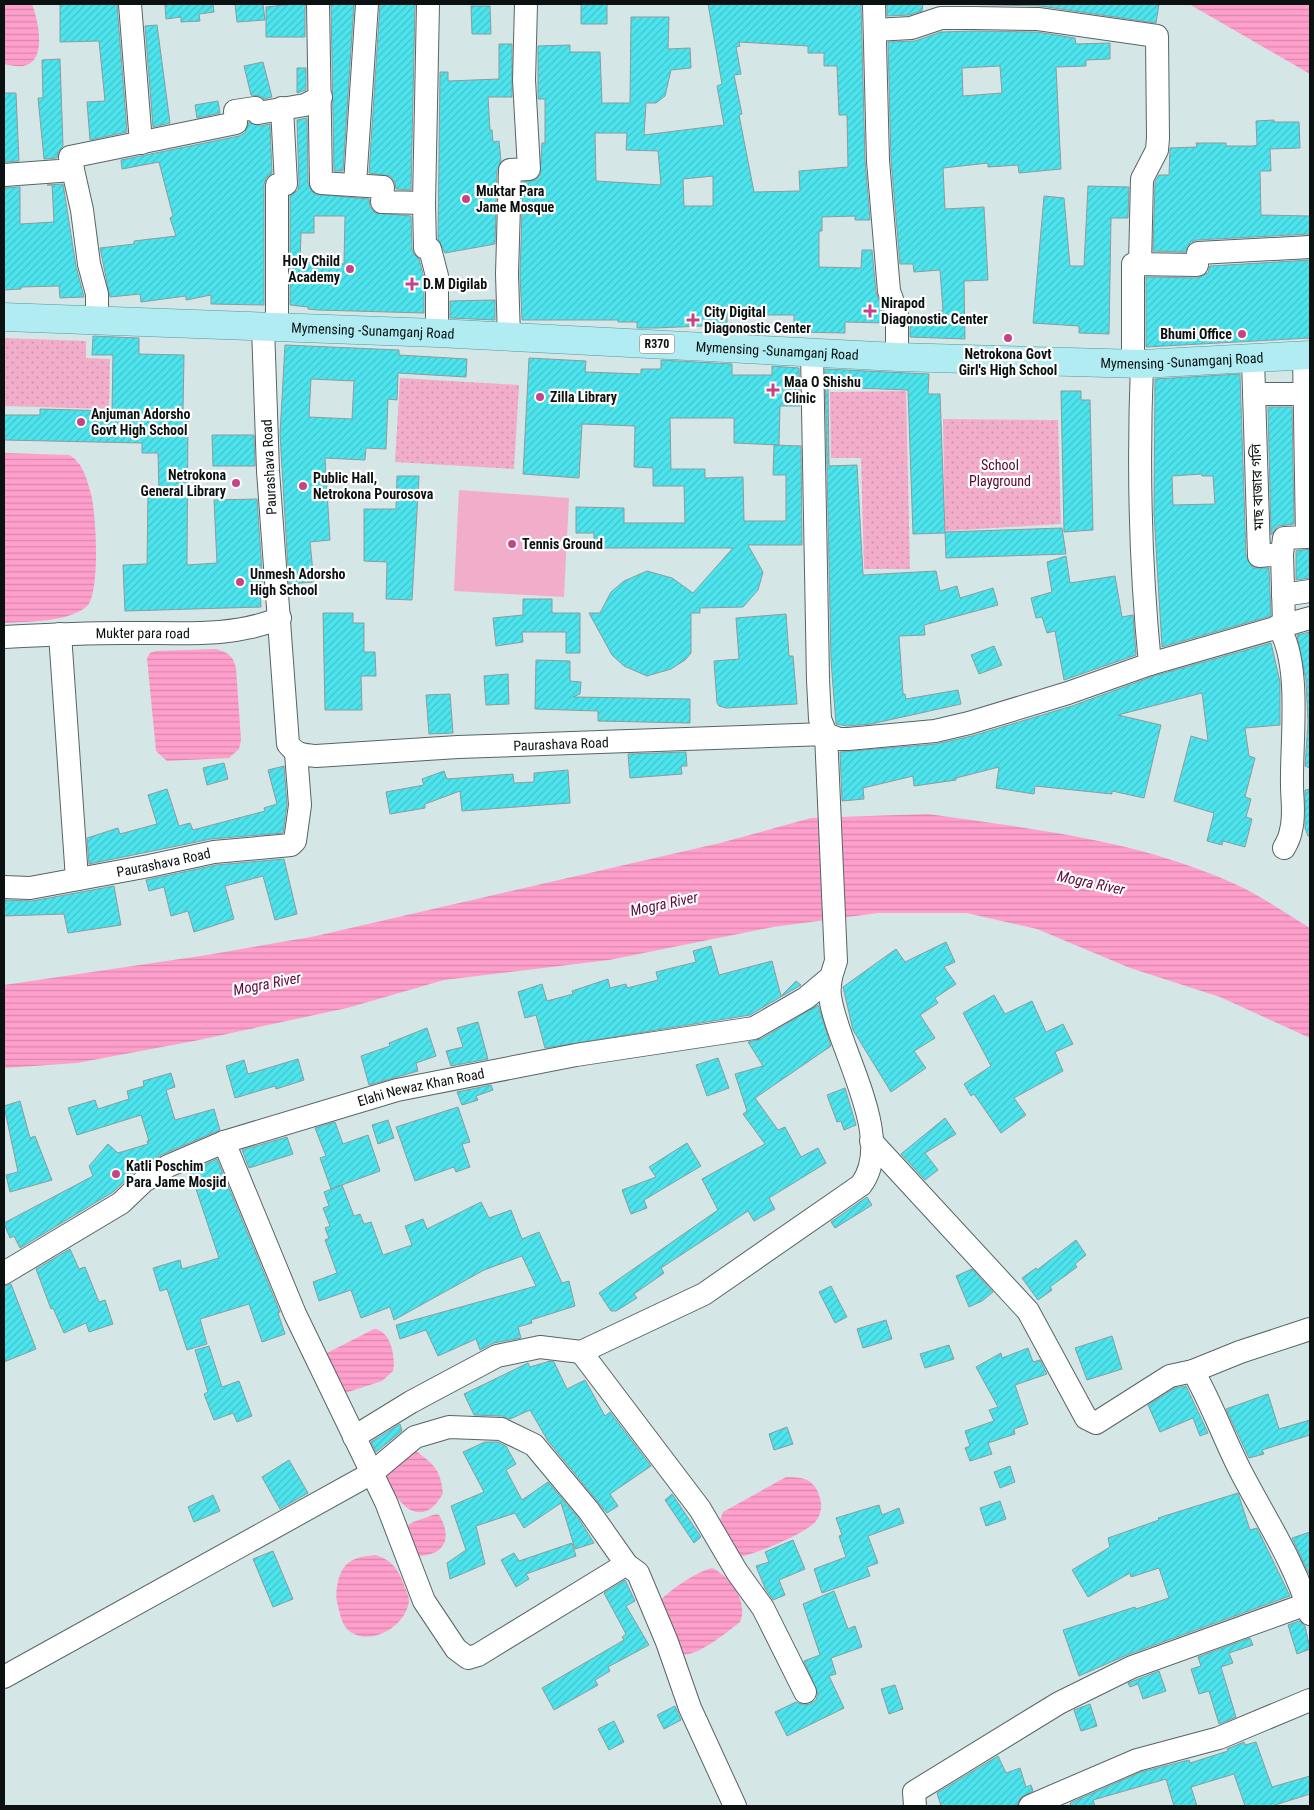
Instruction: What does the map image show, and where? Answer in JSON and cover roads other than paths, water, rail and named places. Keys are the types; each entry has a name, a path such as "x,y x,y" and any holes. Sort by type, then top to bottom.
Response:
{"main road":[{"name":"Mymensing -Sunamganj Road","path":"4,317 437,333 897,357 1138,364 1307,355"}],"street":[{"path":"130,4 141,144"},
{"path":"318,4 321,183 383,187 382,202 424,203"},
{"path":"356,184 367,4"},
{"path":"428,4 424,203 425,248 430,249 436,276 437,333"},
{"path":"508,337 507,274 510,170 529,170 524,80 526,4"},
{"path":"874,4 878,161 889,291 897,313 897,357"},
{"path":"875,30 911,28 941,18 985,11 1157,36 1158,138 1157,150 1142,179 1140,265"},
{"path":"97,320 96,294 89,264 82,210 70,157 141,144 236,123 235,111 255,108 258,112 305,105 321,97"},
{"name":"Paurashava Road","path":"4,888 30,888 214,852 292,845 295,841 300,805 296,753 288,744 268,471 270,328 277,185 286,184 282,108"},
{"path":"4,175 73,170"},
{"path":"1150,664 1145,611 1138,442 1138,364 1133,264 1197,265 1198,252 1310,247"},
{"path":"354,1437 411,1402 496,1356 540,1347 581,1352 704,1294 846,1196 861,1185 868,1176 871,1166 871,1141 866,1103 830,996 830,977 836,961 836,947 826,734 820,719 818,680 812,352"},
{"name":"মাছ বাজার গলি","path":"1253,359 1259,556 1282,554 1284,538 1307,537 1308,484 1304,394 1307,355"},
{"path":"1254,394 1304,394"},
{"path":"1282,554 1283,595 1281,625 1290,656 1293,710 1292,786 1294,805 1291,832 1284,848"},
{"path":"1283,595 1310,591"},
{"name":"Mukter para road","path":"4,637 60,634 214,632 264,625 280,618"},
{"name":"Paurashava Road","path":"296,753 316,756 458,747 826,734 839,739 848,739 935,731 969,723 1076,690 1150,664 1310,618"},
{"path":"60,634 77,879"},
{"name":"Elahi Newaz Khan Road","path":"4,1273 122,1203 144,1181 168,1166 224,1142 397,1090 576,1055 754,1028 806,998 830,977"},
{"path":"871,1141 1028,1310 1086,1418 1096,1423 1170,1376 1193,1372 1240,1352 1310,1329"},
{"path":"224,1142 295,1314 372,1473 424,1601 456,1649 465,1657 472,1658 627,1565"},
{"path":"581,1352 700,1509 721,1548 763,1608 805,1692"},
{"path":"915,1806 914,1792 1059,1703 1132,1667 1308,1609 1274,1529 1241,1471 1204,1390 1193,1372"},
{"path":"4,1677 372,1473 415,1437 449,1427 501,1429 534,1445 589,1511 627,1565 638,1573 667,1642 690,1708 735,1806"},
{"path":"1030,1806 1137,1760 1219,1738 1310,1700"}],"water":[{"path":"4,4 32,4 37,19 39,39 36,57 31,63 23,66 4,64"},
{"path":"1189,4 1307,4 1310,6 1310,74"},
{"path":"4,453 69,455 78,462 84,472 93,504 96,535 94,587 91,600 86,607 68,616 57,619 4,623"},
{"path":"216,649 229,655 236,668 241,740 239,749 229,758 167,761 156,751 147,658 150,653 155,651"},
{"name":"Mogra River","path":"928,814 1045,831 1123,846 1198,869 1235,884 1264,899 1310,928 1310,1038 1220,997 1130,968 1037,929 967,913 878,913 773,927 609,960 444,980 347,1008 194,1041 77,1063 4,1068 4,985 207,955 316,936 720,843 811,818"},
{"path":"374,1329 385,1334 391,1345 394,1359 393,1371 382,1381 345,1393 323,1355"},
{"path":"415,1450 438,1472 443,1493 432,1508 420,1512 407,1508 401,1502 386,1476 386,1469"},
{"path":"786,1477 805,1479 815,1487 821,1503 821,1510 816,1521 792,1537 768,1548 739,1557 719,1523 723,1512"},
{"path":"436,1514 439,1515 443,1523 446,1538 444,1544 434,1553 416,1556 404,1528 413,1522"},
{"path":"376,1555 389,1561 395,1567 402,1580 409,1601 401,1619 394,1626 376,1636 366,1637 357,1635 348,1630 344,1625 336,1596 341,1572 345,1566 354,1559"},
{"path":"712,1568 725,1577 736,1590 742,1606 740,1622 720,1638 703,1648 695,1652 681,1654 658,1604 661,1599 682,1583 698,1573"}],"place":[{"name":"Muktar Para Jame Mosque","path":"466,199"},
{"name":"Holy Child Academy","path":"350,269"},
{"name":"D.M Digilab","path":"412,284"},
{"name":"Nirapod Diagonostic Center","path":"870,311"},
{"name":"City Digital Diagonostic Center","path":"693,320"},
{"name":"Bhumi Office","path":"1242,334"},
{"name":"Netrokona Govt Girl's High School","path":"1008,338"},
{"name":"Maa O Shishu Clinic","path":"773,390"},
{"name":"Zilla Library","path":"540,397"},
{"name":"Anjuman Adorsho Govt High School","path":"81,422"},
{"name":"Netrokona General Library","path":"236,483"},
{"name":"Public Hall, Netrokona Pourosova","path":"303,486"},
{"name":"Tennis Ground","path":"512,544"},
{"name":"Unmesh Adorsho High School","path":"240,582"},
{"name":"Katli Poschim Para Jame Mosjid","path":"116,1174"}],"park label":[{"name":"School Playground","path":"1000,474"}]}
